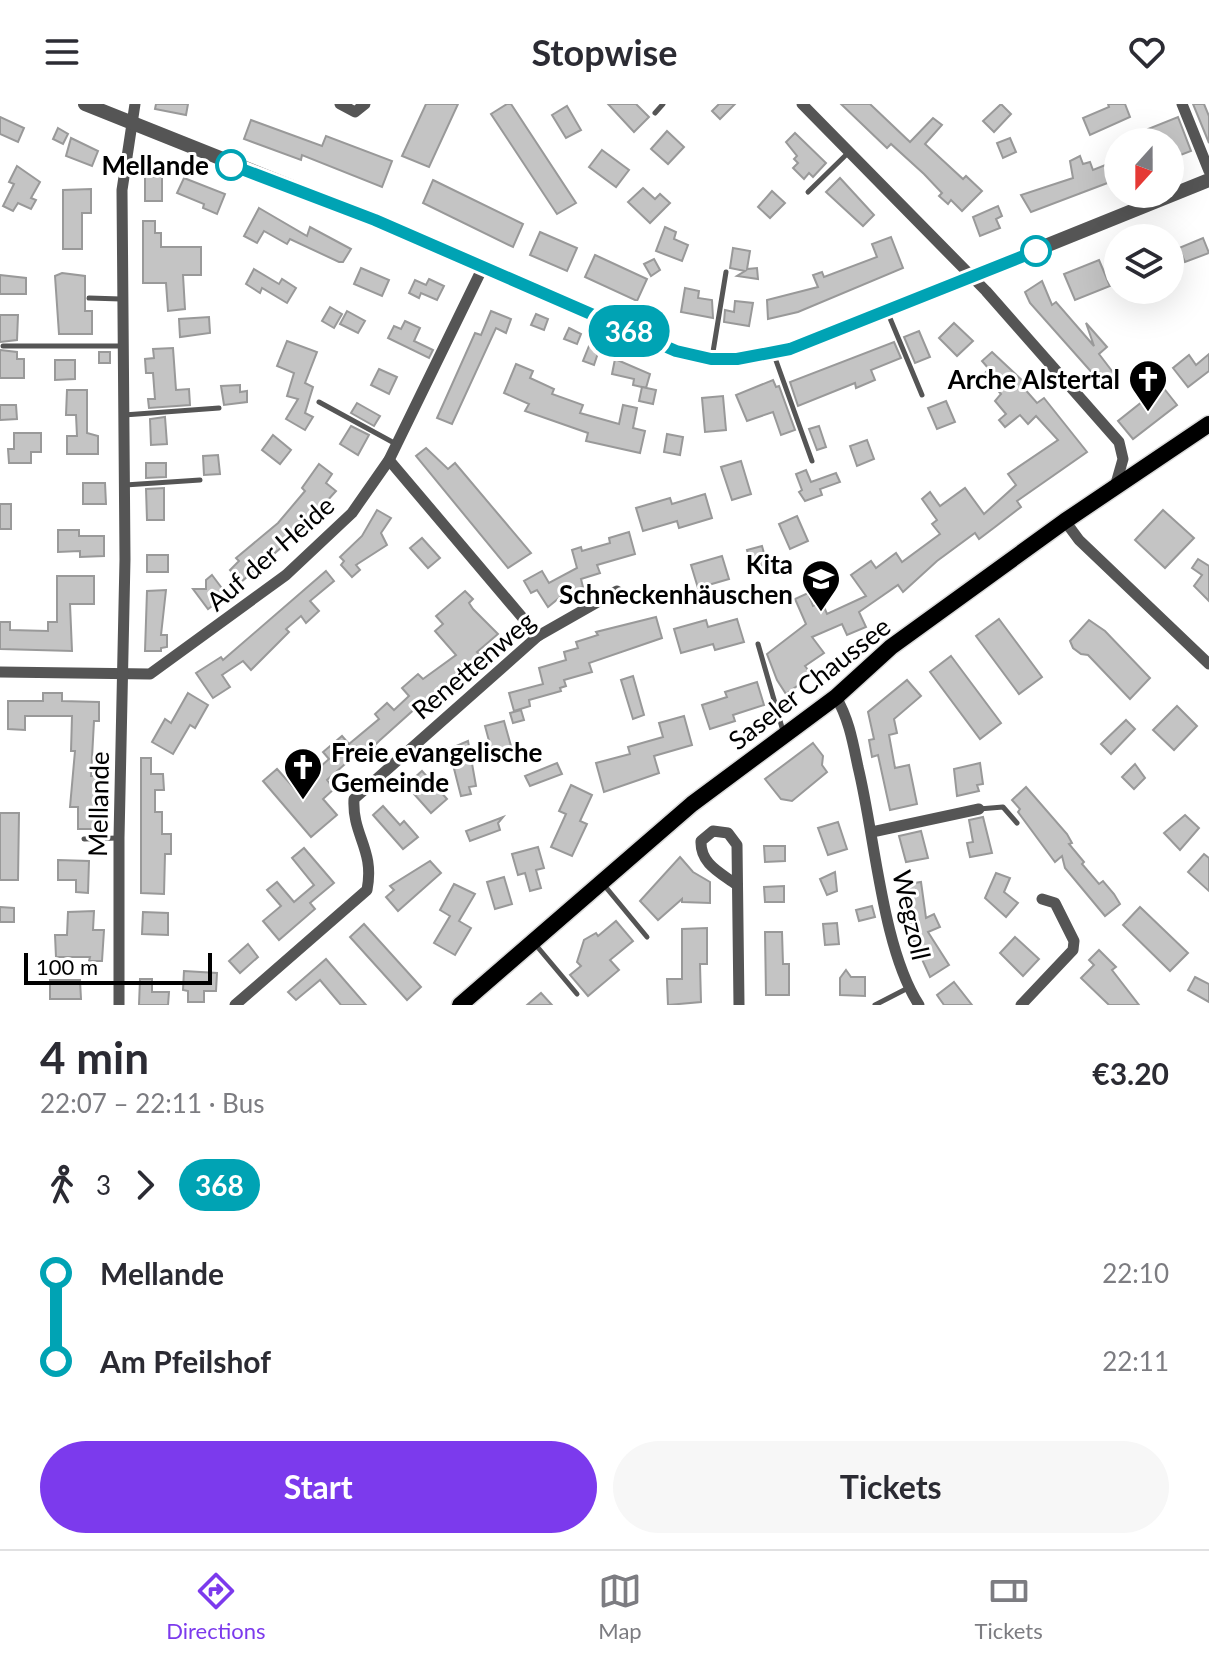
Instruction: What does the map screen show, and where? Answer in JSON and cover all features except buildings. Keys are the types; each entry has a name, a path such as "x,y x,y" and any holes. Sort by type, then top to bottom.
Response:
{"main road":[{"name":"Saseler Chaussee","path":"460,1005 692,804 836,697 891,647 1065,521 1209,424"}],"street":[{"path":"85,104 375,220 654,342 711,359 773,354 1209,180"},
{"name":"Mellande","path":"119,1005 124,485 123,177 135,104"},
{"path":"340,104 355,112 365,104"},
{"path":"802,104 972,276 1121,445 1122,465 1115,487"},
{"path":"1182,104 1209,171"},
{"name":"Auf der Heide","path":"0,672 150,674 286,575 352,513 389,460 483,267"},
{"path":"389,460 538,636"},
{"path":"1065,521 1079,540 1209,664"},
{"name":"Renettenweg","path":"235,1005 367,890 372,866 353,814 354,799 538,636 617,591"},
{"name":"Wegzoll","path":"836,697 845,713 898,962 908,988 919,1005"},
{"path":"872,832 979,809"},
{"path":"737,885 707,862 700,852 701,841 713,831 728,833 737,845 739,1005"},
{"path":"1021,1005 1073,950 1074,941 1055,903 1042,899"}],"lane":[{"path":"655,113 663,104"},
{"path":"808,192 851,151"},
{"path":"711,359 726,272"},
{"path":"89,298 122,299"},
{"path":"887,310 922,395"},
{"path":"3,346 123,346"},
{"path":"773,354 812,461"},
{"path":"319,402 396,445"},
{"path":"123,415 219,408"},
{"path":"124,485 200,480"},
{"path":"758,644 785,737"},
{"path":"761,656 764,648"},
{"path":"979,809 1003,807 1017,823"},
{"path":"84,839 119,838"},
{"path":"601,882 647,937"},
{"path":"532,940 577,994"},
{"path":"875,1005 908,988"}],"bus line":[{"name":"368","path":"231,165 375,220 676,351 711,359 754,357 790,349 1036,251"}],"place":[{"name":"Mellande","path":"231,165"},
{"name":"Arche Alstertal","path":"1148,413"},
{"name":"Kita Schneckenhäuschen","path":"821,613"},
{"name":"Freie evangelische Gemeinde","path":"303,801"}]}
